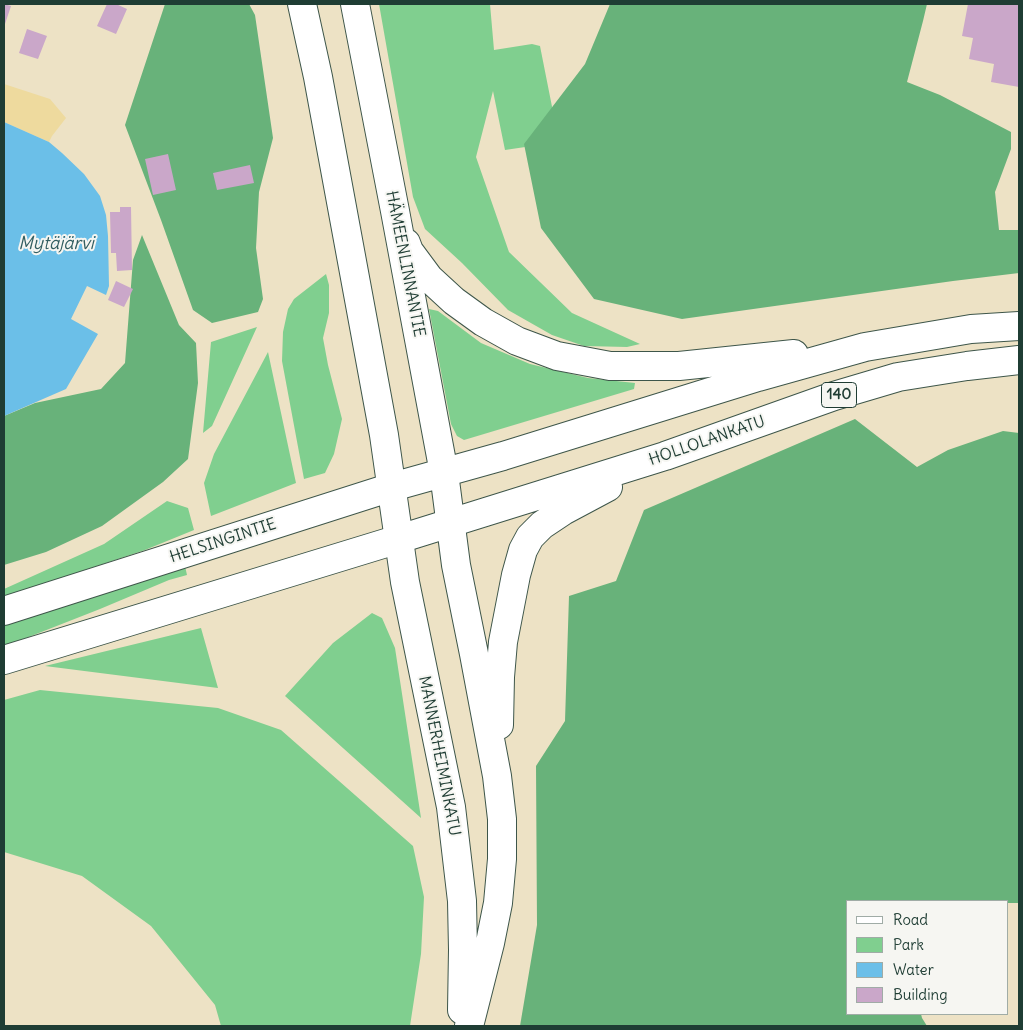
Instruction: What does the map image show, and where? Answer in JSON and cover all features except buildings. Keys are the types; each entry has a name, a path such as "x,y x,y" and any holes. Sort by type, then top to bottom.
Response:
{"main road":[{"path":"302,4 318,77 356,279 392,487"},
{"name":"HÄMEENLINNANTIE","path":"354,4 444,473 450,524"},
{"path":"395,211 409,252 429,278 454,301 483,322 517,341 557,356 610,366 679,366 865,347"},
{"name":"140","path":"444,473 758,377 865,347 971,329 1019,326"},
{"name":"HOLLOLANKATU","path":"399,539 665,456 834,396 898,377 1019,360"},
{"path":"497,776 503,642 516,575 523,550 530,537 542,525 563,511 665,456"},
{"name":"HELSINGINTIE","path":"4,611 392,487 444,473"},
{"name":"MANNERHEIMINKATU","path":"392,487 405,582 451,807 462,901 461,1026"},
{"path":"450,524 456,565 497,776 502,819 502,859 498,903 469,1026"},
{"name":"140","path":"4,660 399,539"}],"green space":[{"path":"165,4 249,4 255,15 273,138 259,192 256,248 263,299 258,312 212,323 193,310 125,125"},
{"path":"379,4 490,4 494,50 532,44 540,46 559,142 505,150 493,91 476,157 509,252 572,313 640,344 627,347 584,346 552,335 508,310 462,263 425,229 413,197"},
{"path":"610,4 927,4 907,82 940,95 1011,132 1011,149 995,192 999,230 1019,230 1019,273 682,319 594,299 541,228 524,144 585,64"},
{"path":"142,235 179,325 196,343 198,383 188,459 163,482 102,526 46,552 4,565 4,416 35,403 101,389 125,363 133,260"},
{"path":"326,274 329,285 329,313 323,338 342,419 334,454 325,473 304,479 282,361 283,332 288,309 294,299"},
{"path":"429,309 438,311 481,343 530,364 588,378 635,383 634,389 464,440 457,436 451,424"},
{"path":"257,327 212,426 203,433 211,342"},
{"path":"268,352 296,483 211,516 204,483 214,454"},
{"path":"855,419 917,467 948,450 1003,431 1019,433 1019,903 1008,903 1008,900 846,900 846,1015 921,1015 927,1026 520,1026 537,925 536,766 565,721 569,596 616,581 644,510"},
{"path":"167,501 188,508 194,530 145,550 4,597 4,589 104,544"},
{"path":"185,566 187,575 169,580 100,609 4,645 4,623"},
{"path":"372,613 382,618 395,648 421,818 285,696 333,643"},
{"path":"201,628 218,688 45,666"},
{"path":"40,690 218,708 281,730 413,846 424,897 421,954 410,1026 221,1026 215,1005 151,926 82,876 4,852 4,700"}],"sand":[{"path":"4,84 50,99 66,118 49,142 4,122"}],"water":[{"name":"Mytäjärvi","path":"4,122 49,142 84,174 100,196 106,215 109,286 106,295 87,286 71,319 98,334 66,389 4,416"}]}
